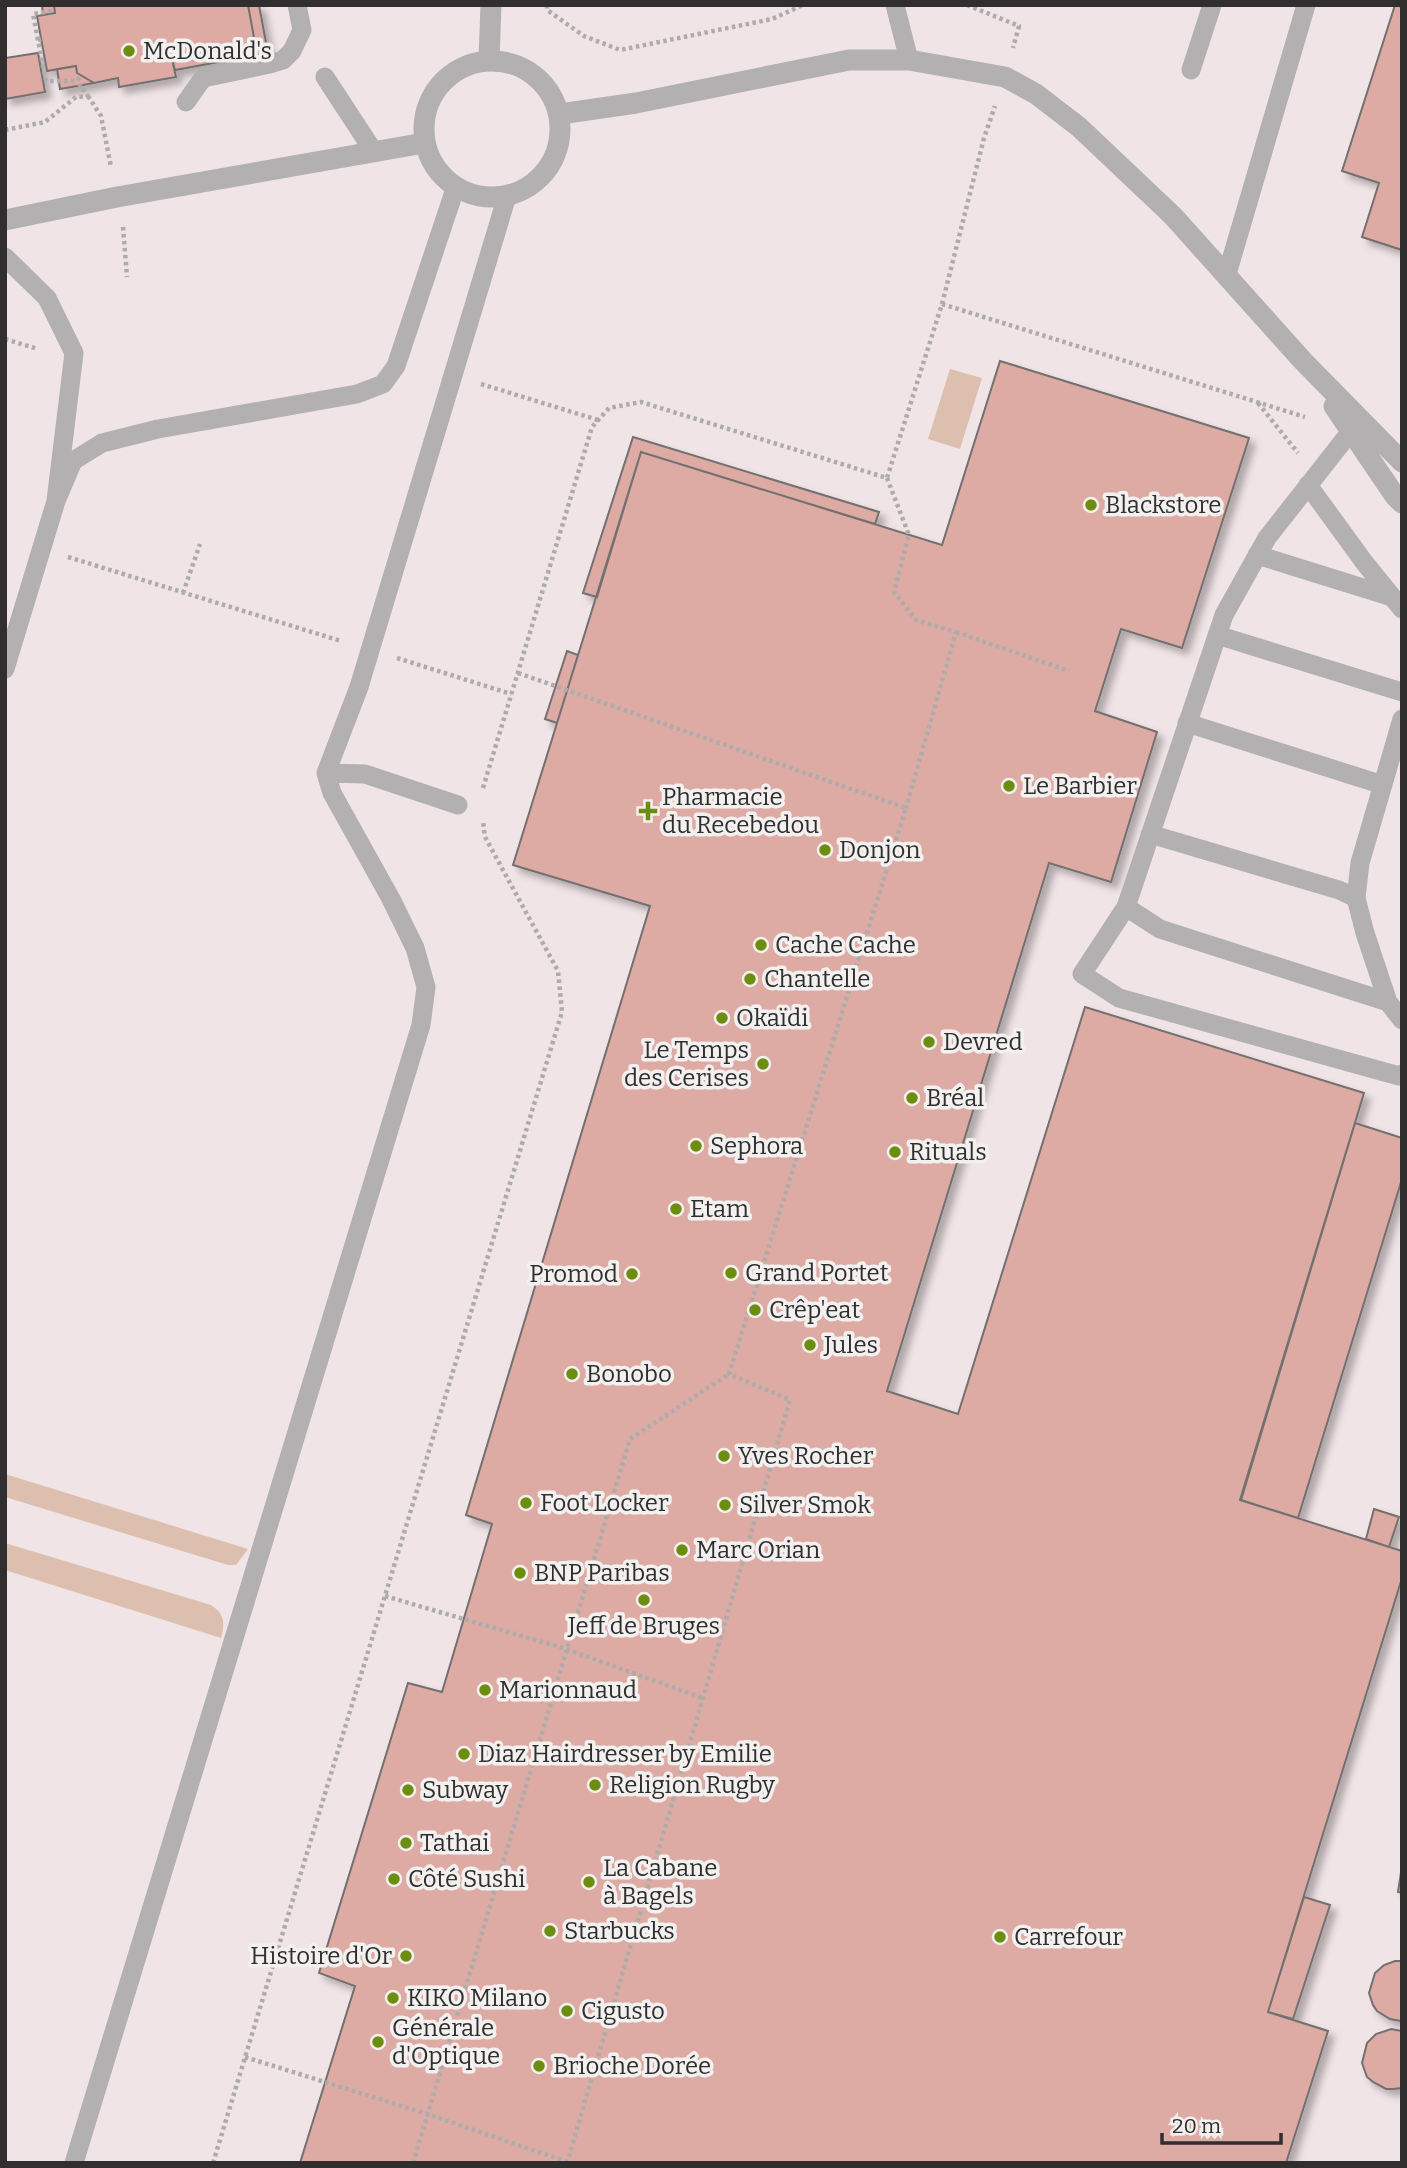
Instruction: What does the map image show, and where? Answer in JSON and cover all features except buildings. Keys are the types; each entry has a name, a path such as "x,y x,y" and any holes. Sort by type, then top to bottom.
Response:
{"street":[{"path":"489,60 491,5"},
{"path":"489,60 513,63 534,74 550,92 560,114 558,150 547,171 529,187 507,196 483,197 450,183 433,165 424,143 422,128 427,104 439,84 458,69 489,60"},
{"path":"560,114 660,98 840,62 909,60 1005,77 1036,94 1079,127 1173,216 1303,361 1358,428 1402,503"},
{"path":"5,220 117,197 424,143"},
{"path":"1358,428 1402,462"}],"lane":[{"path":"186,102 203,78 283,60 292,51 302,30 297,5"},
{"path":"895,5 909,60"},
{"path":"1191,70 1212,5"},
{"path":"1227,274 1306,5"},
{"path":"325,77 374,152"},
{"path":"5,669 56,501 73,461 102,443 158,429 358,394 383,384 396,366 456,186"},
{"path":"74,2163 421,1025 425,987 415,948 332,793 326,773 359,687 507,196"},
{"path":"5,257 47,298 74,353 56,501"},
{"path":"1358,428 1308,485 1267,538 1224,615 1126,907 1082,974 1119,998 1399,1076 1402,1074"},
{"path":"1308,485 1397,603"},
{"path":"1257,555 1397,603"},
{"path":"1217,635 1402,692"},
{"path":"1402,719 1360,863 1356,898 1388,1002 1402,1020"},
{"path":"1187,723 1383,785"},
{"path":"326,773 365,774 458,805"},
{"path":"1150,834 1339,890 1356,898"},
{"path":"1126,907 1160,929 1388,1002"}],"path":[{"path":"49,5 50,11 33,14 40,39 46,81 79,78 101,116 112,175"},
{"path":"547,5 547,10 584,36 620,50 772,19 803,5"},
{"path":"967,5 1019,26 984,138 942,304 887,478 909,535 894,592 916,620 1069,671"},
{"path":"5,130 45,122 76,97 88,96"},
{"path":"124,227 127,277"},
{"path":"942,304 1358,428"},
{"path":"5,339 39,349"},
{"path":"473,382 598,420"},
{"path":"480,799 592,427 609,408 641,401 887,478"},
{"path":"183,593 200,544"},
{"path":"60,555 352,645"},
{"path":"413,2163 630,1439 729,1374 906,808 956,632"},
{"path":"390,656 511,694"},
{"path":"518,673 906,808"},
{"path":"213,2163 562,1012 558,971 485,837 482,811"},
{"path":"245,2057 428,2114 568,2163 790,1400 729,1374"},
{"path":"385,1596 566,1649 703,1698"}],"shaded area":[{"path":"5,5 1402,5 1402,2163 5,2163"},
{"path":"950,369 982,378 960,449 928,439"},
{"path":"5,1474 248,1549 236,1565 228,1565 5,1497"},
{"path":"5,1543 211,1605 223,1619 221,1638 5,1570"}],"place":[{"name":"McDonald's","path":"129,51"},
{"name":"Blackstore","path":"1091,505"},
{"name":"Le Barbier","path":"1009,786"},
{"name":"Pharmacie du Recebedou","path":"648,811"},
{"name":"Donjon","path":"825,850"},
{"name":"Cache Cache","path":"761,945"},
{"name":"Chantelle","path":"750,979"},
{"name":"Okaïdi","path":"722,1018"},
{"name":"Devred","path":"929,1042"},
{"name":"Le Temps des Cerises","path":"763,1064"},
{"name":"Bréal","path":"912,1098"},
{"name":"Sephora","path":"696,1146"},
{"name":"Rituals","path":"895,1152"},
{"name":"Etam","path":"676,1209"},
{"name":"Grand Portet","path":"731,1273"},
{"name":"Promod","path":"632,1274"},
{"name":"Crêp'eat","path":"755,1310"},
{"name":"Jules","path":"810,1345"},
{"name":"Bonobo","path":"572,1374"},
{"name":"Yves Rocher","path":"724,1456"},
{"name":"Foot Locker","path":"526,1503"},
{"name":"Silver Smok","path":"725,1505"},
{"name":"Marc Orian","path":"682,1550"},
{"name":"BNP Paribas","path":"520,1573"},
{"name":"Jeff de Bruges","path":"644,1600"},
{"name":"Marionnaud","path":"485,1690"},
{"name":"Diaz Hairdresser by Emilie","path":"464,1754"},
{"name":"Religion Rugby","path":"595,1785"},
{"name":"Subway","path":"408,1790"},
{"name":"Tathai","path":"406,1843"},
{"name":"Côté Sushi","path":"394,1879"},
{"name":"La Cabane à Bagels","path":"589,1882"},
{"name":"Starbucks","path":"550,1931"},
{"name":"Carrefour","path":"1000,1937"},
{"name":"Histoire d'Or","path":"406,1956"},
{"name":"KIKO Milano","path":"393,1998"},
{"name":"Cigusto","path":"567,2011"},
{"name":"Générale d'Optique","path":"378,2042"},
{"name":"Brioche Dorée","path":"539,2066"}]}
